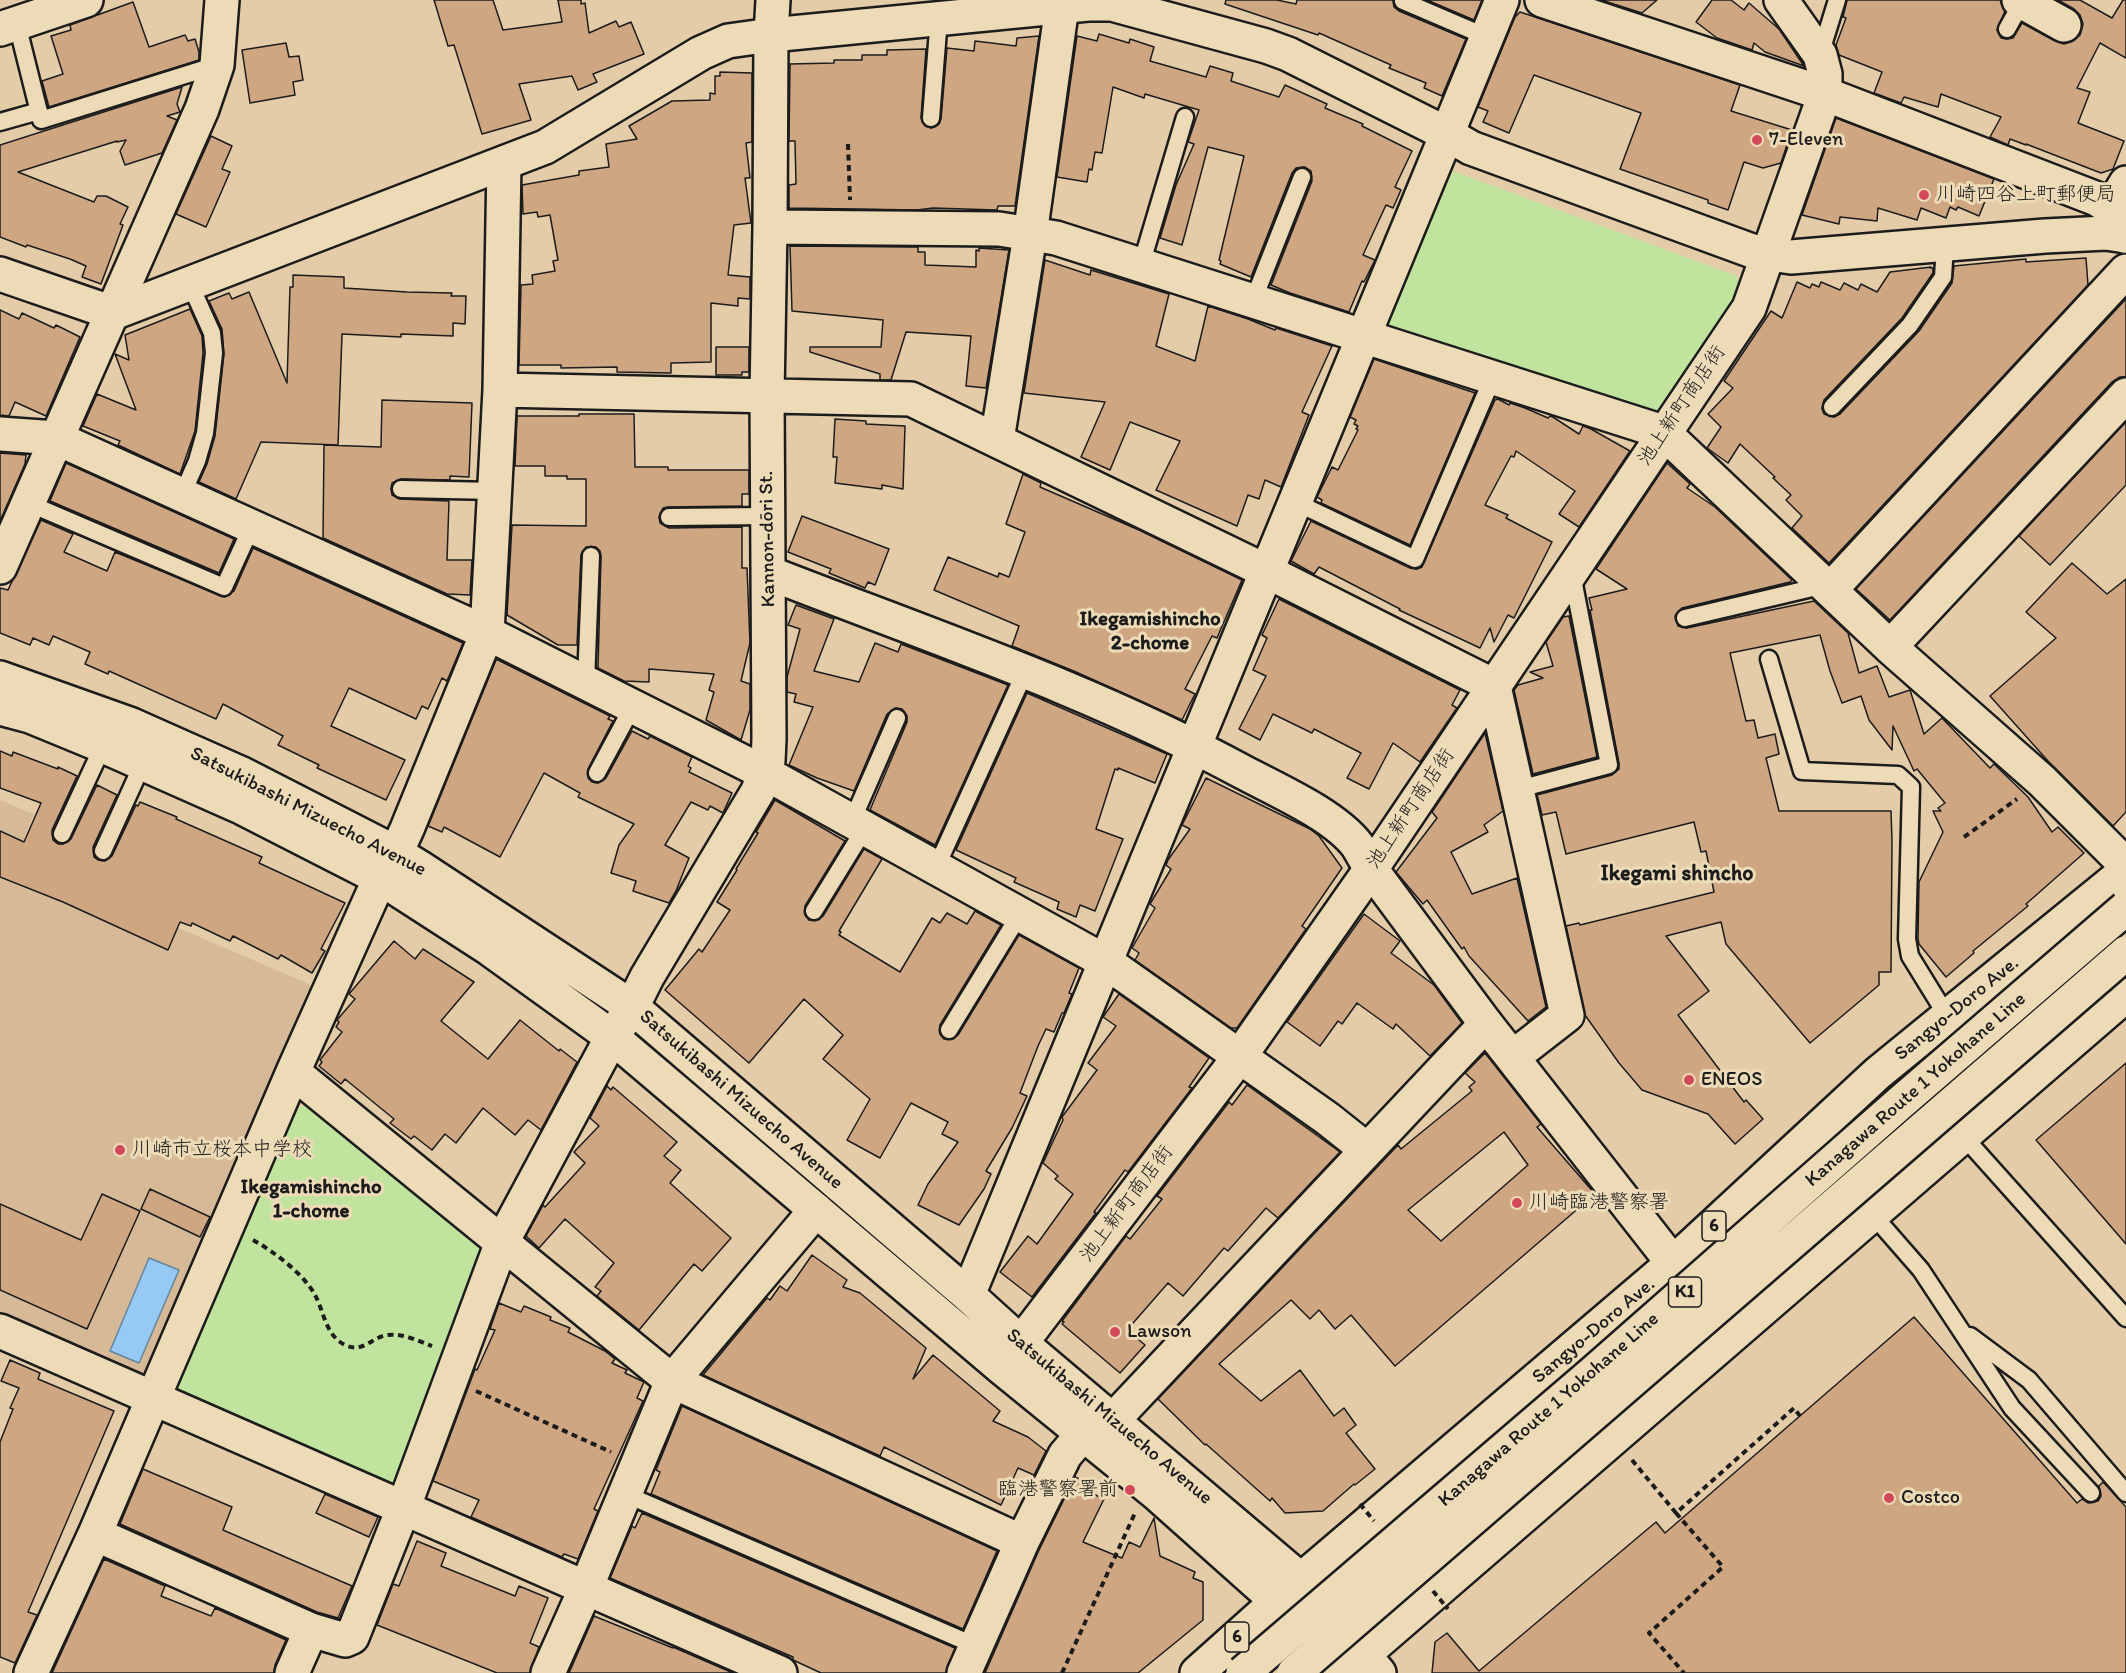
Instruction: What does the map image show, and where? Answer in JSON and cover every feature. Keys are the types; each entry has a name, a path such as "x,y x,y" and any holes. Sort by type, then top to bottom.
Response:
{"main road":[{"path":"8,27 86,0"},
{"path":"0,567 202,109 217,65 222,0"},
{"name":"Kannon-dōri St.","path":"311,1630 345,1640 352,1637 403,1509 502,1242 612,1037 632,1007 647,977 758,791 765,773 769,739 767,395 773,0"},
{"path":"968,1296 1502,0"},
{"path":"0,274 113,313 545,147 701,53 728,41 771,34 1062,6 1112,4 1155,8 1288,54 1471,148 1755,252 1791,257 2106,233 2122,216 2097,198 1825,94 1542,0"},
{"path":"1781,0 1820,55 1825,74 1825,94"},
{"path":"997,440 1030,235 1062,6"},
{"path":"2016,10 2064,25"},
{"name":"池上新町商店街","path":"1021,1343 1240,1056 1371,869 1571,573 1663,432 1749,308 1825,94"},
{"path":"31,1673 95,1534 293,1072 388,865 488,633 500,390 504,163"},
{"path":"770,227 999,229 1056,238 1663,432 1890,647 2042,781 2126,865"},
{"path":"1827,587 2126,271"},
{"path":"500,390 911,399 1266,571 1494,686 1519,789 1567,1015 1513,1057"},
{"path":"1890,647 2126,395"},
{"path":"0,434 56,438 488,633 765,773 1106,962 1328,1119 1367,1150"},
{"path":"769,573 1129,714 1194,745 1314,810 1356,844 1371,869 1486,1024 1673,1263"},
{"name":"Satsukibashi Mizuecho Avenue","path":"0,678 132,725 240,773 388,865 632,1007 1021,1343 1301,1580 1360,1667"},
{"name":"Satsukibashi Mizuecho Avenue","path":"0,708 30,716 243,808 388,865 490,949 612,1037 994,1361 1157,1494 1277,1601 1334,1673"},
{"name":"Sangyo-Doro Ave.","path":"1197,1673 1301,1580 1673,1263 1878,1073 2126,871"},
{"name":"Kanagawa Route 1 Yokohane Line","path":"1243,1673 1593,1373 2126,908"},
{"name":"Kanagawa Route 1 Yokohane Line","path":"1294,1673 2126,953"},
{"path":"1360,1667 2126,995"},
{"path":"970,1660 1022,1542 1065,1455 1083,1434 1113,1420 1486,1024"},
{"path":"293,1072 672,1381 1022,1542"},
{"path":"548,1673 672,1381 816,1210"},
{"path":"0,1331 780,1673"},
{"path":"95,1534 311,1630 292,1673"}],"lane":[{"path":"1820,55 1838,0"},
{"path":"1402,1 1487,37"},
{"path":"931,118 939,18"},
{"path":"8,27 41,120 217,65"},
{"path":"0,122 39,111"},
{"path":"1141,265 1185,117"},
{"path":"1253,301 1302,177"},
{"path":"1832,407 1910,325 1943,277 1945,245"},
{"path":"182,495 197,461 205,433 214,353 212,333 190,284"},
{"path":"1295,502 1415,559 1493,377"},
{"path":"401,489 495,490"},
{"path":"28,503 224,587 252,526"},
{"path":"669,518 768,516"},
{"path":"586,682 591,556"},
{"path":"1519,789 1610,765 1571,573"},
{"path":"1685,618 1827,587"},
{"path":"1769,659 1802,771 1898,776 1911,787 1907,939 1910,956 1947,1016"},
{"path":"936,868 1025,672"},
{"path":"597,773 633,706"},
{"path":"814,911 859,825 897,718"},
{"path":"62,834 103,746"},
{"path":"103,851 143,763"},
{"path":"949,1030 1020,914"},
{"path":"1964,1137 2126,1318"},
{"path":"1873,1215 1922,1270 2012,1408 2091,1493"},
{"path":"1960,1328 2029,1380 2126,1493"},
{"path":"625,1494 970,1660"}],"path":[{"path":"848,144 851,228"},
{"path":"1964,837 2042,781"},
{"path":"250,1249 259,1233"},
{"path":"245,1237 271,1251 298,1274 315,1295 327,1327 345,1345 360,1347 384,1335 397,1334 440,1349"},
{"path":"451,1380 637,1464"},
{"path":"1676,1513 1794,1408 1800,1416"},
{"path":"1630,1457 1723,1567 1649,1633 1684,1673"},
{"path":"1062,1673 1137,1510"}],"shaded area":[{"name":"川崎市立桜本中学校","path":"0,800 34,814 16,858 311,985 141,1378 0,1315"}],"green space":[{"path":"1453,171 1737,276 1740,288 1735,306 1663,412 1650,414 1385,328 1387,316"},
{"path":"306,1105 485,1250 398,1482 387,1489 177,1394 174,1381 296,1109"}],"water":[{"path":"149,1258 179,1270 139,1363 110,1351"}],"building":[{"path":"434,0 493,0 503,30 562,22 558,0 581,0 581,4 585,3 589,33 616,21 619,27 631,22 644,54 593,74 597,82 578,90 572,76 519,84 531,120 482,134 454,45 448,46"},
{"path":"1226,0 1277,0 1296,4 1297,0 1393,0 1394,7 1399,11 1466,39 1442,96 1424,88 1426,83 1389,68 1391,65 1319,33 1318,35 1225,4"},
{"path":"1427,0 1482,0 1474,20"},
{"path":"1601,0 1657,0 1642,13"},
{"path":"1712,0 1731,0 1744,10 1749,3 1779,29 1804,66 1765,52 1754,43 1752,50 1717,38 1696,22"},
{"path":"1847,0 2000,0 2005,11 1997,30 2001,38 2013,38 2022,23 2064,44 2080,35 2083,24 2080,15 2074,9 2058,0 2080,0 2112,18 2123,0 2126,0 2126,58 2100,43 2077,88 2090,92 2078,123 2124,141 2113,169 2101,173 2010,139 2008,145 1990,137 2001,117 1941,94 1938,107 1904,97 1901,103 1874,93 1882,72 1839,55 1836,45 1846,18 1843,17"},
{"path":"133,2 149,47 185,35 188,41 195,39 199,60 49,107 42,81 63,74 51,36 71,30 70,25"},
{"path":"1520,12 1740,85 1731,111 1792,130 1781,163 1763,168 1744,162 1728,210 1708,203 1708,200 1620,169 1641,113 1534,75 1509,133 1483,122 1488,111 1478,107 1515,17"},
{"path":"1099,34 1129,43 1130,39 1154,47 1150,61 1206,77 1210,66 1233,73 1231,81 1279,97 1285,85 1327,104 1325,108 1363,124 1362,126 1412,151 1395,187 1401,190 1393,208 1386,205 1363,255 1375,260 1364,282 1362,281 1349,312 1271,285 1312,181 1311,171 1305,167 1296,168 1292,173 1251,277 1220,264 1219,260 1244,156 1208,147 1182,245 1160,238 1176,185 1194,144 1188,142 1199,110 1145,94 1144,98 1113,87 1102,153 1095,152 1087,182 1057,177 1077,36 1097,41"},
{"path":"1039,36 1015,206 998,206 997,210 789,208 789,185 796,184 795,141 789,141 790,64 862,60 862,55 887,55 887,50 926,49 921,118 925,126 931,128 939,124 941,119 947,48 974,51 975,41 1016,46 1017,38"},
{"path":"286,43 289,57 299,56 303,80 293,82 295,95 250,103 242,50"},
{"path":"720,72 752,73 752,142 746,143 750,178 745,178 751,223 734,225 728,275 750,277 750,299 738,298 738,306 711,303 711,362 671,363 671,373 617,372 617,367 561,368 561,365 519,365 521,285 533,284 532,275 555,271 553,261 558,260 550,215 538,217 537,212 523,214 522,185 579,175 579,171 609,167 606,144 637,139 629,126 672,101 710,100 710,93 715,94 715,76 720,76"},
{"path":"182,87 177,104 180,112 167,116 177,120 162,153 125,165 120,151 126,140 117,141 18,172 94,202 97,196 106,196 128,207 120,224 123,225 101,284 82,277 86,266 0,237 0,145"},
{"path":"1836,118 1994,179 1979,216 1958,207 1956,210 1950,207 1946,218 1921,208 1917,220 1878,208 1877,221 1840,217 1839,224 1802,215"},
{"path":"211,136 232,146 222,169 230,172 206,227 176,214"},
{"path":"790,246 918,247 918,252 925,252 925,265 976,267 976,250 979,251 979,248 1009,250 986,388 966,386 971,336 906,332 891,380 880,380 880,374 810,352 810,347 881,347 883,320 792,311"},
{"path":"2086,258 2088,285 1829,563 1792,528 1802,516 1786,500 1791,495 1740,444 1728,463 1707,448 1721,427 1708,414 1733,388 1724,381 1771,311 1782,318 1797,282 1810,288 1812,284 1819,287 1821,282 1840,290 1844,283 1858,290 1861,284 1877,292 1890,272 1933,268 1933,273 1902,318 1824,400 1822,409 1824,414 1834,417 1840,414 1919,331 1952,283 1954,266 2026,259 2026,262"},
{"path":"1045,260 1090,275 1091,270 1169,294 1156,346 1195,361 1208,306 1275,330 1276,328 1332,346 1302,412 1309,415 1281,487 1265,480 1259,499 1248,495 1237,526 1156,490 1180,441 1130,422 1110,470 1081,457 1105,402 1024,393"},
{"path":"293,275 344,277 344,288 452,293 451,296 466,296 465,324 453,323 453,336 401,334 401,337 342,334 338,445 261,442 236,499 199,482 215,436 224,354 222,329 209,301 229,293 232,299 249,292 287,383 290,287 293,287"},
{"path":"2126,299 2126,377 2120,377 2112,382 1890,620 1856,589"},
{"path":"190,309 202,336 203,353 195,431 180,474 118,445 120,441 83,426 97,394 136,410 115,354 129,360 125,335"},
{"path":"0,310 19,319 22,313 54,328 56,325 80,337 46,416 15,402 9,416 0,415"},
{"path":"716,347 749,347 749,372 742,372 742,375 716,375"},
{"path":"1374,359 1475,393 1410,545 1321,503 1322,500 1317,497 1332,467 1338,470 1358,430 1356,429 1358,426 1354,424 1356,420 1350,417"},
{"path":"1498,399 1548,418 1553,417 1579,434 1583,426 1591,429 1630,451 1579,527 1559,514 1575,491 1516,451 1514,457 1511,456 1485,505 1508,515 1506,518 1552,542 1514,618 1508,615 1494,642 1490,628 1480,648 1399,610 1319,567 1314,574 1291,561 1311,521 1410,568 1422,567 1495,400"},
{"path":"382,400 472,403 469,477 450,476 450,480 401,479 392,483 391,489 392,495 400,499 449,501 447,560 472,560 470,595 447,594 323,538 324,445 381,447"},
{"path":"579,414 634,414 635,467 668,467 668,470 749,470 749,494 742,494 742,506 668,507 663,508 659,517 660,523 669,528 742,527 742,568 747,568 750,643 741,681 750,684 750,710 741,740 706,720 714,692 709,690 714,674 649,669 649,682 624,681 598,668 601,556 596,547 586,547 581,555 577,645 558,645 507,615 512,525 586,526 586,479 545,476 545,466 515,466 517,416 579,416"},
{"path":"835,419 866,421 866,424 905,426 903,489 882,485 882,489 835,483 837,457 833,457"},
{"path":"2126,422 2126,485 2050,565 2019,536"},
{"path":"0,453 26,455 25,464 0,521"},
{"path":"66,463 234,539 219,573 50,501"},
{"path":"1667,463 1690,484 1687,488 1715,507 1792,580 1682,608 1675,616 1678,626 1687,628 1814,601 1848,633 1859,673 1877,666 1889,697 1910,690 1924,734 1942,718 1990,768 1994,764 2028,797 2052,832 2058,827 2084,853 2026,904 2028,906 1973,951 1974,953 1946,977 1919,944 1918,938 1919,882 1943,832 1933,811 1941,811 1938,808 1945,803 1917,769 1914,771 1893,726 1892,750 1869,720 1861,696 1842,703 1820,635 1730,653 1746,721 1754,720 1758,738 1775,734 1779,754 1766,758 1779,811 1891,811 1892,841 1891,972 1879,972 1879,985 1810,1043 1726,944 1721,922 1666,936 1709,991 1678,1015 1744,1102 1746,1100 1763,1119 1735,1144 1708,1114 1642,1090 1619,1063 1585,1015 1566,926 1579,923 1580,925 1714,892 1706,851 1701,852 1694,822 1566,854 1556,812 1542,815 1537,795 1612,775 1619,769 1589,598 1627,589 1596,569"},
{"path":"1023,474 1041,483 1040,487 1139,530 1242,580 1217,638 1212,636 1185,689 1195,694 1182,720 1012,646 1019,626 934,590 948,557 998,577 999,573 1009,577 1025,532 1006,524"},
{"path":"802,516 889,549 875,585 868,582 865,588 829,573 831,569 788,552"},
{"path":"41,520 73,534 64,552 107,571 115,552 225,597 234,591 253,548 463,643 447,681 442,678 428,709 422,706 416,719 349,688 331,726 405,760 386,800 317,768 319,765 278,745 283,736 223,704 216,719 109,671 108,674 85,664 90,652 53,636 49,645 33,638 30,645 0,633 0,588 8,590"},
{"path":"2072,563 2107,594 2126,579 2126,812 2113,826 2048,761 1990,696 2056,638 2026,612"},
{"path":"1279,599 1460,690 1452,705 1457,708 1420,762 1393,743 1369,789 1347,778 1361,753 1314,729 1312,733 1273,714 1260,740 1239,729 1266,676 1253,670 1267,638 1262,635"},
{"path":"796,605 834,619 814,671 859,682 875,643 898,652 901,644 1008,685 935,845 870,810 907,722 907,716 902,709 895,708 887,714 854,791 789,765 813,707 794,702 796,694 787,692 787,677 800,629 788,625"},
{"path":"1569,616 1597,757 1533,774 1514,690 1518,685 1543,678 1530,672 1553,666 1546,642 1563,617"},
{"path":"496,660 610,716 608,719 613,721 588,769 588,778 592,782 598,783 606,778 632,731 648,739 650,736 692,757 688,766 691,768 689,772 732,793 723,813 710,806 708,810 691,802 665,845 689,858 669,903 633,891 636,881 611,873 619,845 634,824 578,797 580,793 544,773 500,857 444,827 442,832 428,826"},
{"path":"1027,693 1167,754 1155,783 1118,768 1118,770 1115,769 1096,829 1123,839 1095,911 1080,905 1076,917 1057,909 1059,902 1014,882 1016,878 956,850"},
{"path":"1485,733 1503,811 1484,825 1488,832 1451,852 1472,894 1517,878 1546,1007 1528,1021 1469,956 1464,947 1462,949 1427,900 1423,904 1396,872 1437,818 1432,812"},
{"path":"0,751 12,756 13,752 77,776 52,830 53,840 58,844 71,839 97,785 117,795 93,847 94,857 98,860 105,861 112,856 136,805 138,806 140,802 262,857 259,863 345,903 321,949 325,951 312,973 281,955 278,959 233,936 230,941 192,923 191,926 180,922 168,950 63,902 0,877 0,831 24,842 41,803 0,788"},
{"path":"1206,778 1310,829 1319,836 1342,868 1302,926 1306,929 1237,1028 1231,1028 1135,960 1139,953 1132,948 1155,908 1150,904 1171,869 1166,865 1168,860 1190,829 1182,825"},
{"path":"775,800 845,841 805,906 805,915 809,920 818,920 823,916 864,849 882,859 839,931 841,932 839,935 900,972 932,918 940,923 947,913 967,924 975,911 1001,925 940,1025 940,1034 944,1039 953,1039 958,1035 1019,935 1079,968 1064,1013 1054,1032 1046,1029 1038,1046 1020,1093 1027,1096 1012,1128 986,1171 991,1174 984,1189 959,1225 918,1205 928,1184 958,1142 942,1134 948,1122 911,1103 880,1158 847,1140 870,1099 823,1059 843,1035 804,999 749,1063 665,990 699,949 702,952 730,910 717,902"},
{"path":"1364,914 1400,941 1391,953 1434,985 1462,1023 1430,1056 1396,1024 1393,1029 1357,1003 1342,1024 1338,1021 1320,1046 1287,1022"},
{"path":"394,941 415,959 423,949 474,982 441,1021 488,1059 520,1020 559,1051 560,1049 577,1062 541,1130 528,1120 515,1135 483,1108 456,1143 445,1134 432,1150 414,1136 411,1139 390,1123 394,1119 345,1079 341,1084 319,1066 322,1062 320,1060 342,1032 336,1027 339,1022 337,1020 355,999 349,994"},
{"path":"1119,994 1209,1058 1189,1087 1192,1088 1128,1172 1125,1170 1094,1212 1096,1213 1032,1297 1000,1272 1028,1236 1037,1244 1073,1194 1055,1179 1058,1176 1043,1163 1063,1120 1062,1117 1097,1070 1088,1063 1116,1026 1103,1017"},
{"path":"1485,1053 1541,1124 1537,1127 1595,1194 1395,1366 1351,1315 1335,1329 1319,1310 1310,1319 1291,1300 1219,1364 1261,1401 1300,1370 1334,1416 1344,1408 1356,1425 1346,1433 1375,1469 1323,1511 1285,1513 1272,1498 1270,1501 1205,1445 1158,1399 1398,1145 1401,1149 1472,1091 1469,1087 1475,1082 1465,1073","holes":["1504,1132 1528,1165 1441,1241 1408,1210"]},
{"path":"2126,1063 2126,1244 2036,1140"},
{"path":"1247,1085 1340,1152 1278,1218 1266,1208 1228,1251 1224,1248 1183,1296 1168,1283 1127,1330 1145,1345 1120,1373 1062,1324 1064,1322 1062,1321 1126,1236 1130,1239 1162,1199 1157,1196 1229,1102 1232,1105"},
{"path":"607,1086 611,1090 613,1087 677,1142 664,1156 681,1170 670,1183 731,1238 702,1271 694,1264 639,1330 597,1296 601,1291 595,1287 614,1263 565,1219 539,1248 526,1236 543,1205 545,1207 585,1163 574,1152 599,1126 590,1118"},
{"path":"150,1189 210,1217 200,1237 141,1209"},
{"path":"102,1194 140,1211 87,1329 0,1290 0,1204 81,1240"},
{"path":"812,1255 847,1280 843,1287 860,1293 926,1348 913,1379 933,1355 1000,1411 993,1421 1028,1437 1046,1451 1034,1475 1018,1468 1001,1505 884,1447 880,1456 703,1375 767,1298 770,1300 780,1286 787,1291"},
{"path":"499,1303 521,1312 524,1306 551,1317 550,1320 570,1328 568,1332 605,1351 615,1359 612,1363 627,1370 625,1373 644,1382 637,1398 643,1401 594,1509 598,1511 578,1559 564,1554 562,1557 471,1517 479,1500 433,1481 475,1369 477,1370 495,1330 490,1329"},
{"name":"Costco","path":"1914,1317 2077,1503 2082,1499 2088,1503 2098,1501 2101,1496 2099,1486 2103,1482 2126,1507 2126,1673 1432,1673 1435,1642 1447,1633 1479,1671 1656,1522 1665,1533"},
{"path":"10,1360 40,1373 38,1379 114,1411 28,1612 37,1615 15,1663 0,1657 0,1442 13,1409 10,1408 19,1388 1,1381"},
{"path":"682,1406 997,1551 963,1629 651,1494 660,1472 656,1470"},
{"path":"143,1469 232,1507 223,1530 352,1586 338,1618 317,1612 120,1524"},
{"path":"1075,1477 1088,1483 1085,1490 1104,1499 1083,1542 1122,1558 1129,1542 1140,1547 1154,1518 1160,1556 1195,1572 1193,1578 1203,1582 1203,1620 1138,1673 985,1673 1039,1550"},
{"path":"325,1494 378,1517 369,1537 316,1513"},
{"path":"642,1513 955,1648 946,1673 821,1673 793,1660 793,1657 610,1578 632,1526 635,1528"},
{"path":"417,1541 446,1553 441,1566 515,1596 519,1586 548,1598 530,1643 539,1647 530,1673 497,1673 377,1625 393,1584 399,1586"},
{"path":"104,1559 165,1586 161,1596 211,1616 215,1608 286,1640 274,1673 52,1673"},
{"path":"594,1616 673,1647 733,1673 569,1673"}],"place":[{"name":"7-Eleven","path":"1757,140"},
{"name":"川崎四谷上町郵便局","path":"1924,195"},
{"name":"ENEOS","path":"1689,1080"},
{"name":"川崎市立桜本中学校","path":"120,1150"},
{"name":"川崎臨港警察署","path":"1517,1203"},
{"name":"Lawson","path":"1115,1332"},
{"name":"臨港警察署前","path":"1130,1490"},
{"name":"Costco","path":"1889,1498"}],"district":[{"name":"Ikegamishincho 2-chome","path":"1150,632"},
{"name":"Ikegami shincho","path":"1677,874"},
{"name":"Ikegamishincho 1-chome","path":"311,1200"}]}
